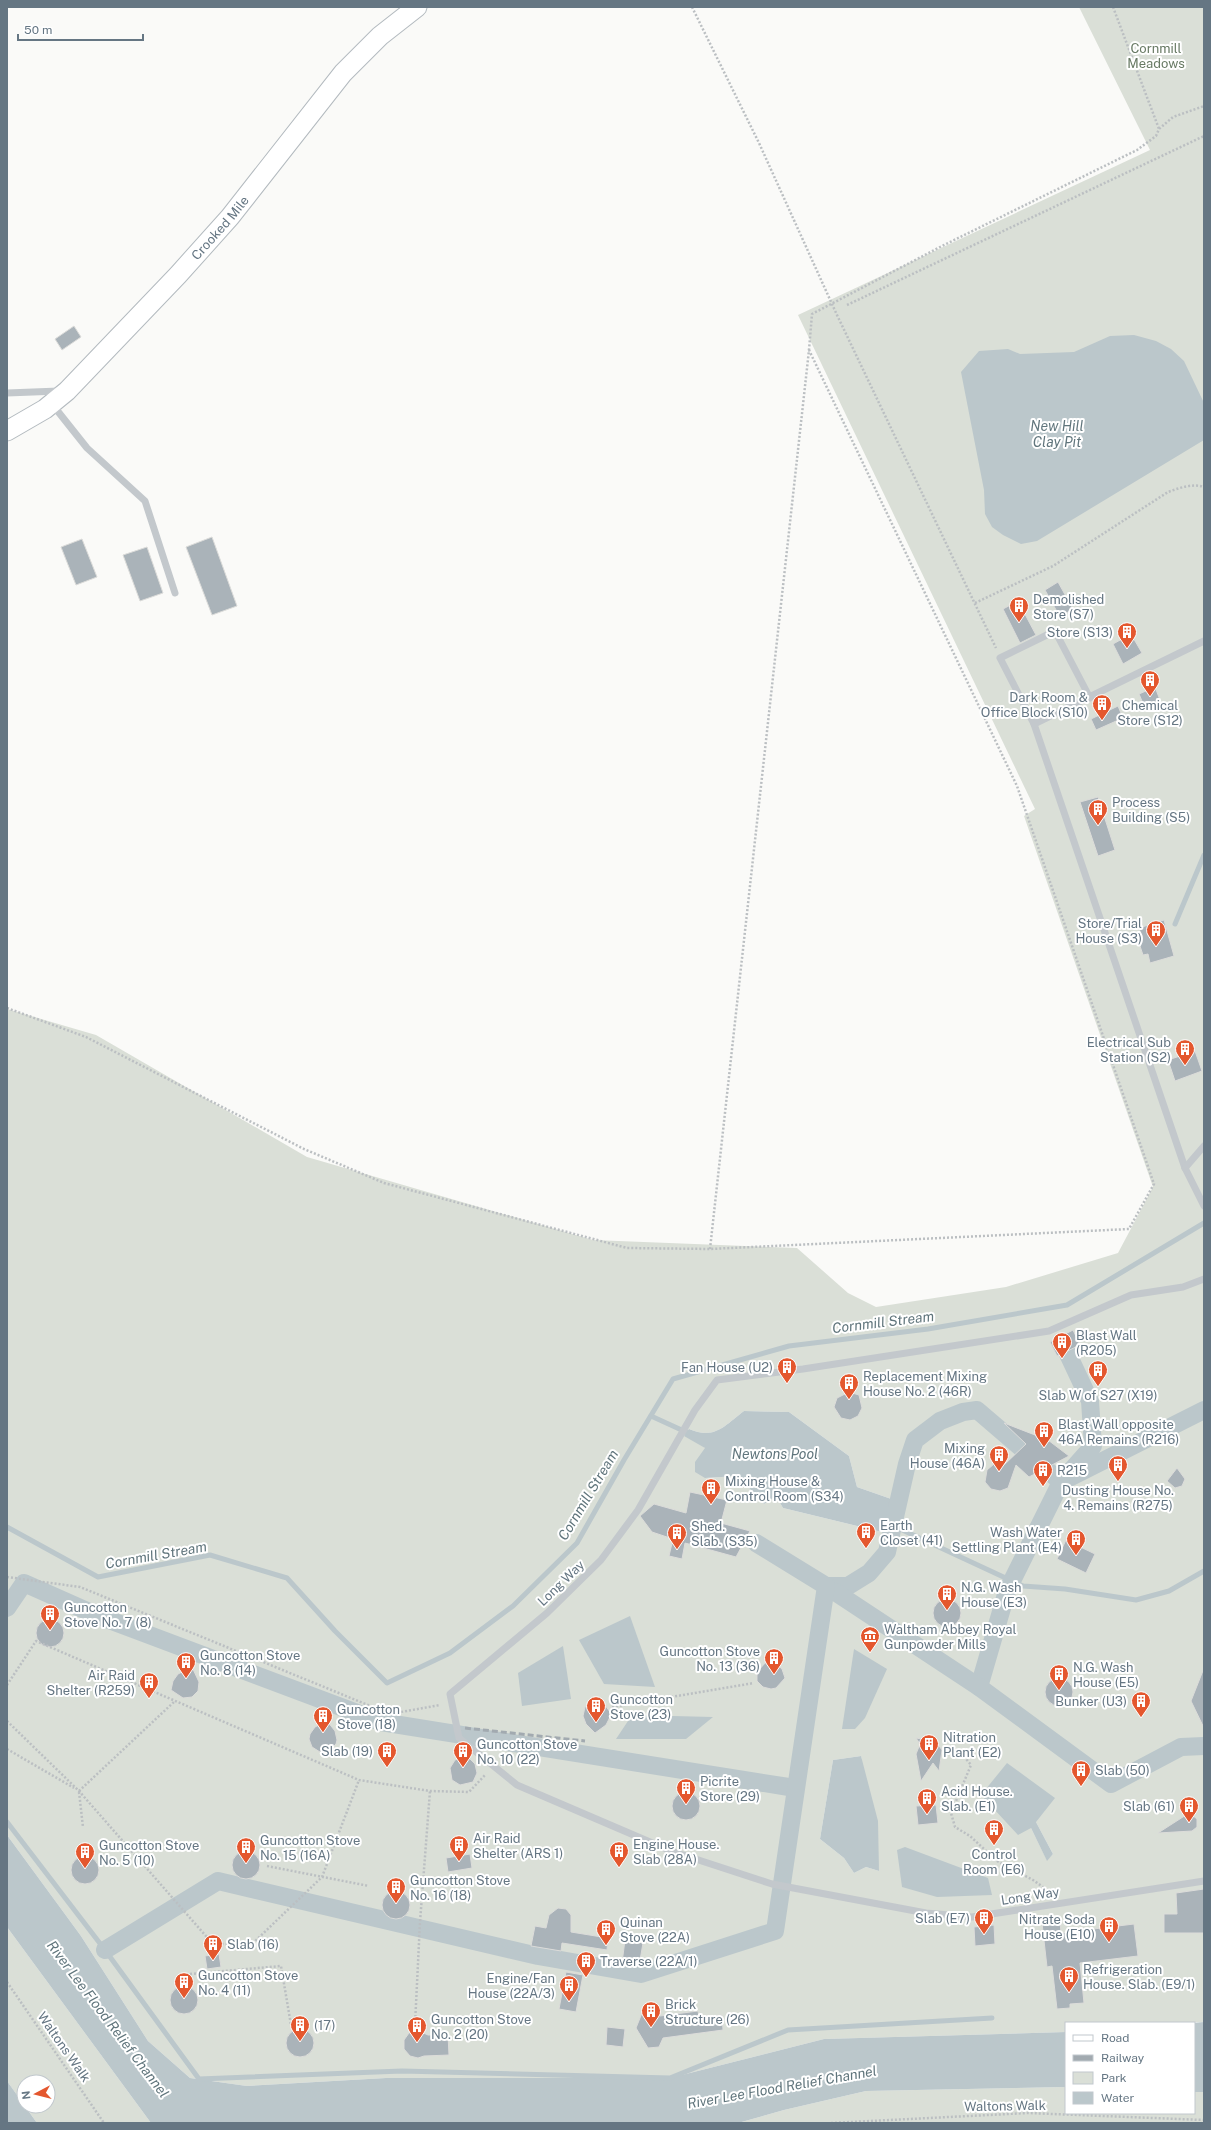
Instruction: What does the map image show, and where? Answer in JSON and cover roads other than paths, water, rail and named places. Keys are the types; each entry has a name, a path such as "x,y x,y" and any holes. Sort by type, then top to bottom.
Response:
{"main road":[{"name":"Crooked Mile","path":"7,431 68,391 178,275 230,217 343,73 380,36 417,7"}],"lane":[{"path":"7,393 68,391"},
{"path":"51,403 87,448 145,501 175,593"},
{"path":"1090,698 1055,631 1000,658 1034,724 1185,1168 1204,1206"},
{"path":"1034,724 1090,698 1204,641"},
{"path":"1185,1168 1204,1146"},
{"name":"Long Way","path":"1204,1279 1183,1287 1131,1295 1049,1331 803,1370 718,1380 695,1410 688,1425 667,1458 638,1510 601,1560 548,1613 450,1694 450,1703 459,1738 517,1785 671,1851 772,1884 926,1913 972,1917 1204,1881"}],"water":[{"name":"New Hill Clay Pit","path":"1134,335 1156,341 1171,349 1184,361 1204,403 1204,440 1037,541 1021,544 1003,535 992,527 985,514 984,490 961,372 979,351 1008,349 1020,354 1074,352 1110,336"},
{"name":"Newtons Pool","path":"744,1411 789,1412 849,1456 857,1487 897,1501 886,1533 783,1508 776,1496 764,1504 738,1476 705,1478 695,1472 695,1462 705,1448 684,1436 689,1429 706,1433 713,1432 725,1426"},
{"path":"630,1616 655,1687 604,1684 579,1640"},
{"path":"563,1646 571,1699 522,1706 518,1673"},
{"path":"854,1649 887,1669 865,1718 855,1729 842,1729"},
{"path":"632,1715 713,1717 686,1739 616,1739"},
{"path":"861,1756 878,1821 879,1871 866,1867 854,1873 844,1858 820,1839 833,1760"},
{"path":"1007,1763 1055,1798 1036,1822 1053,1854 1047,1861 1031,1828 1018,1835 981,1795"},
{"name":"River Lee Flood Relief Channel","path":"7,1835 81,1936 148,2041 190,2078 247,2086 386,2078 670,2078 824,2039 1065,2032 1065,2087 866,2091 784,2110 738,2123 151,2123 7,1927"},
{"path":"905,1847 988,1878 992,1895 937,1897 902,1887 897,1850"},
{"path":"1204,2022 1204,2092 1195,2092 1195,2023"},
{"path":"7,2081 16,2094 16,2114 31,2114 37,2123 7,2123"}],"waterway":[{"path":"1175,924 1204,855"},
{"name":"Cornmill Stream","path":"7,1527 98,1577 210,1555 287,1578 335,1631 387,1683 450,1653 513,1606 577,1543 624,1460 673,1379 789,1346 928,1329 1067,1305 1204,1223"},
{"path":"1067,1352 1090,1401 1093,1446 1061,1482 1204,1410"},
{"path":"826,1586 848,1586 869,1573 887,1552 907,1464 915,1440 940,1421 963,1412 977,1410 1061,1482 1007,1591 979,1687"},
{"path":"651,1416 686,1432"},
{"path":"883,1521 1023,1586 1065,1589 1136,1600 1169,1591 1204,1571"},
{"path":"105,1950 218,1881 538,1956 641,1974 775,1931 826,1586 756,1543"},
{"path":"7,1608 24,1583 96,1615 381,1722 795,1788"},
{"path":"826,1586 979,1687 1111,1784 1181,1747 1204,1746"},
{"path":"7,1822 105,1950 199,2079 402,2071 670,2078 788,2030 992,2018"}],"railway":[{"path":"465,1728 585,1741"}],"place":[{"name":"Demolished Store (S7)","path":"1019,623"},
{"name":"Store (S13)","path":"1127,649"},
{"name":"Chemical Store (S12)","path":"1150,697"},
{"name":"Dark Room & Office Block (S10)","path":"1102,721"},
{"name":"Process Building (S5)","path":"1098,826"},
{"name":"Store/Trial House (S3)","path":"1156,947"},
{"name":"Electrical Sub Station (S2)","path":"1185,1066"},
{"name":"Blast Wall (R205)","path":"1062,1359"},
{"name":"Fan House (U2)","path":"787,1384"},
{"name":"Slab W of S27 (X19)","path":"1098,1387"},
{"name":"Replacement Mixing House No. 2 (46R)","path":"849,1400"},
{"name":"Blast Wall opposite 46A Remains (R216)","path":"1044,1448"},
{"name":"Mixing House (46A)","path":"999,1472"},
{"name":"Dusting House No. 4. Remains (R275)","path":"1118,1482"},
{"name":"R215","path":"1043,1487"},
{"name":"Mixing House & Control Room (S34)","path":"711,1505"},
{"name":"Earth Closet (41)","path":"866,1549"},
{"name":"Shed. Slab. (S35)","path":"677,1550"},
{"name":"Wash Water Settling Plant (E4)","path":"1076,1556"},
{"name":"N.G. Wash House (E3)","path":"947,1611"},
{"name":"Guncotton Stove No. 7 (8)","path":"50,1631"},
{"name":"Waltham Abbey Royal Gunpowder Mills","path":"870,1653"},
{"name":"Guncotton Stove No. 13 (36)","path":"774,1675"},
{"name":"Guncotton Stove No. 8 (14)","path":"186,1679"},
{"name":"N.G. Wash House (E5)","path":"1059,1691"},
{"name":"Air Raid Shelter (R259)","path":"149,1699"},
{"name":"Bunker (U3)","path":"1141,1718"},
{"name":"Guncotton Stove (23)","path":"596,1723"},
{"name":"Guncotton Stove (18)","path":"323,1733"},
{"name":"Nitration Plant (E2)","path":"929,1761"},
{"name":"Slab (19)","path":"387,1768"},
{"name":"Guncotton Stove No. 10 (22)","path":"463,1768"},
{"name":"Slab (50)","path":"1081,1787"},
{"name":"Picrite Store (29)","path":"686,1805"},
{"name":"Acid House. Slab. (E1)","path":"927,1815"},
{"name":"Slab (61)","path":"1189,1823"},
{"name":"Control Room (E6)","path":"994,1846"},
{"name":"Air Raid Shelter (ARS 1)","path":"459,1862"},
{"name":"Guncotton Stove No. 15 (16A)","path":"246,1864"},
{"name":"Engine House. Slab (28A)","path":"619,1868"},
{"name":"Guncotton Stove No. 5 (10)","path":"85,1869"},
{"name":"Guncotton Stove No. 16 (18)","path":"396,1904"},
{"name":"Slab (E7)","path":"984,1935"},
{"name":"Nitrate Soda House (E10)","path":"1109,1943"},
{"name":"Quinan Stove (22A)","path":"606,1946"},
{"name":"Slab (16)","path":"213,1961"},
{"name":"Traverse (22A/1)","path":"586,1978"},
{"name":"Refrigeration House. Slab. (E9/1)","path":"1069,1993"},
{"name":"Guncotton Stove No. 4 (11)","path":"184,1999"},
{"name":"Engine/Fan House (22A/3)","path":"569,2002"},
{"name":"Brick Structure (26)","path":"651,2028"},
{"name":"(17)","path":"300,2042"},
{"name":"Guncotton Stove No. 2 (20)","path":"417,2043"}],"park label":[{"name":"Cornmill Meadows","path":"1156,56"}]}
